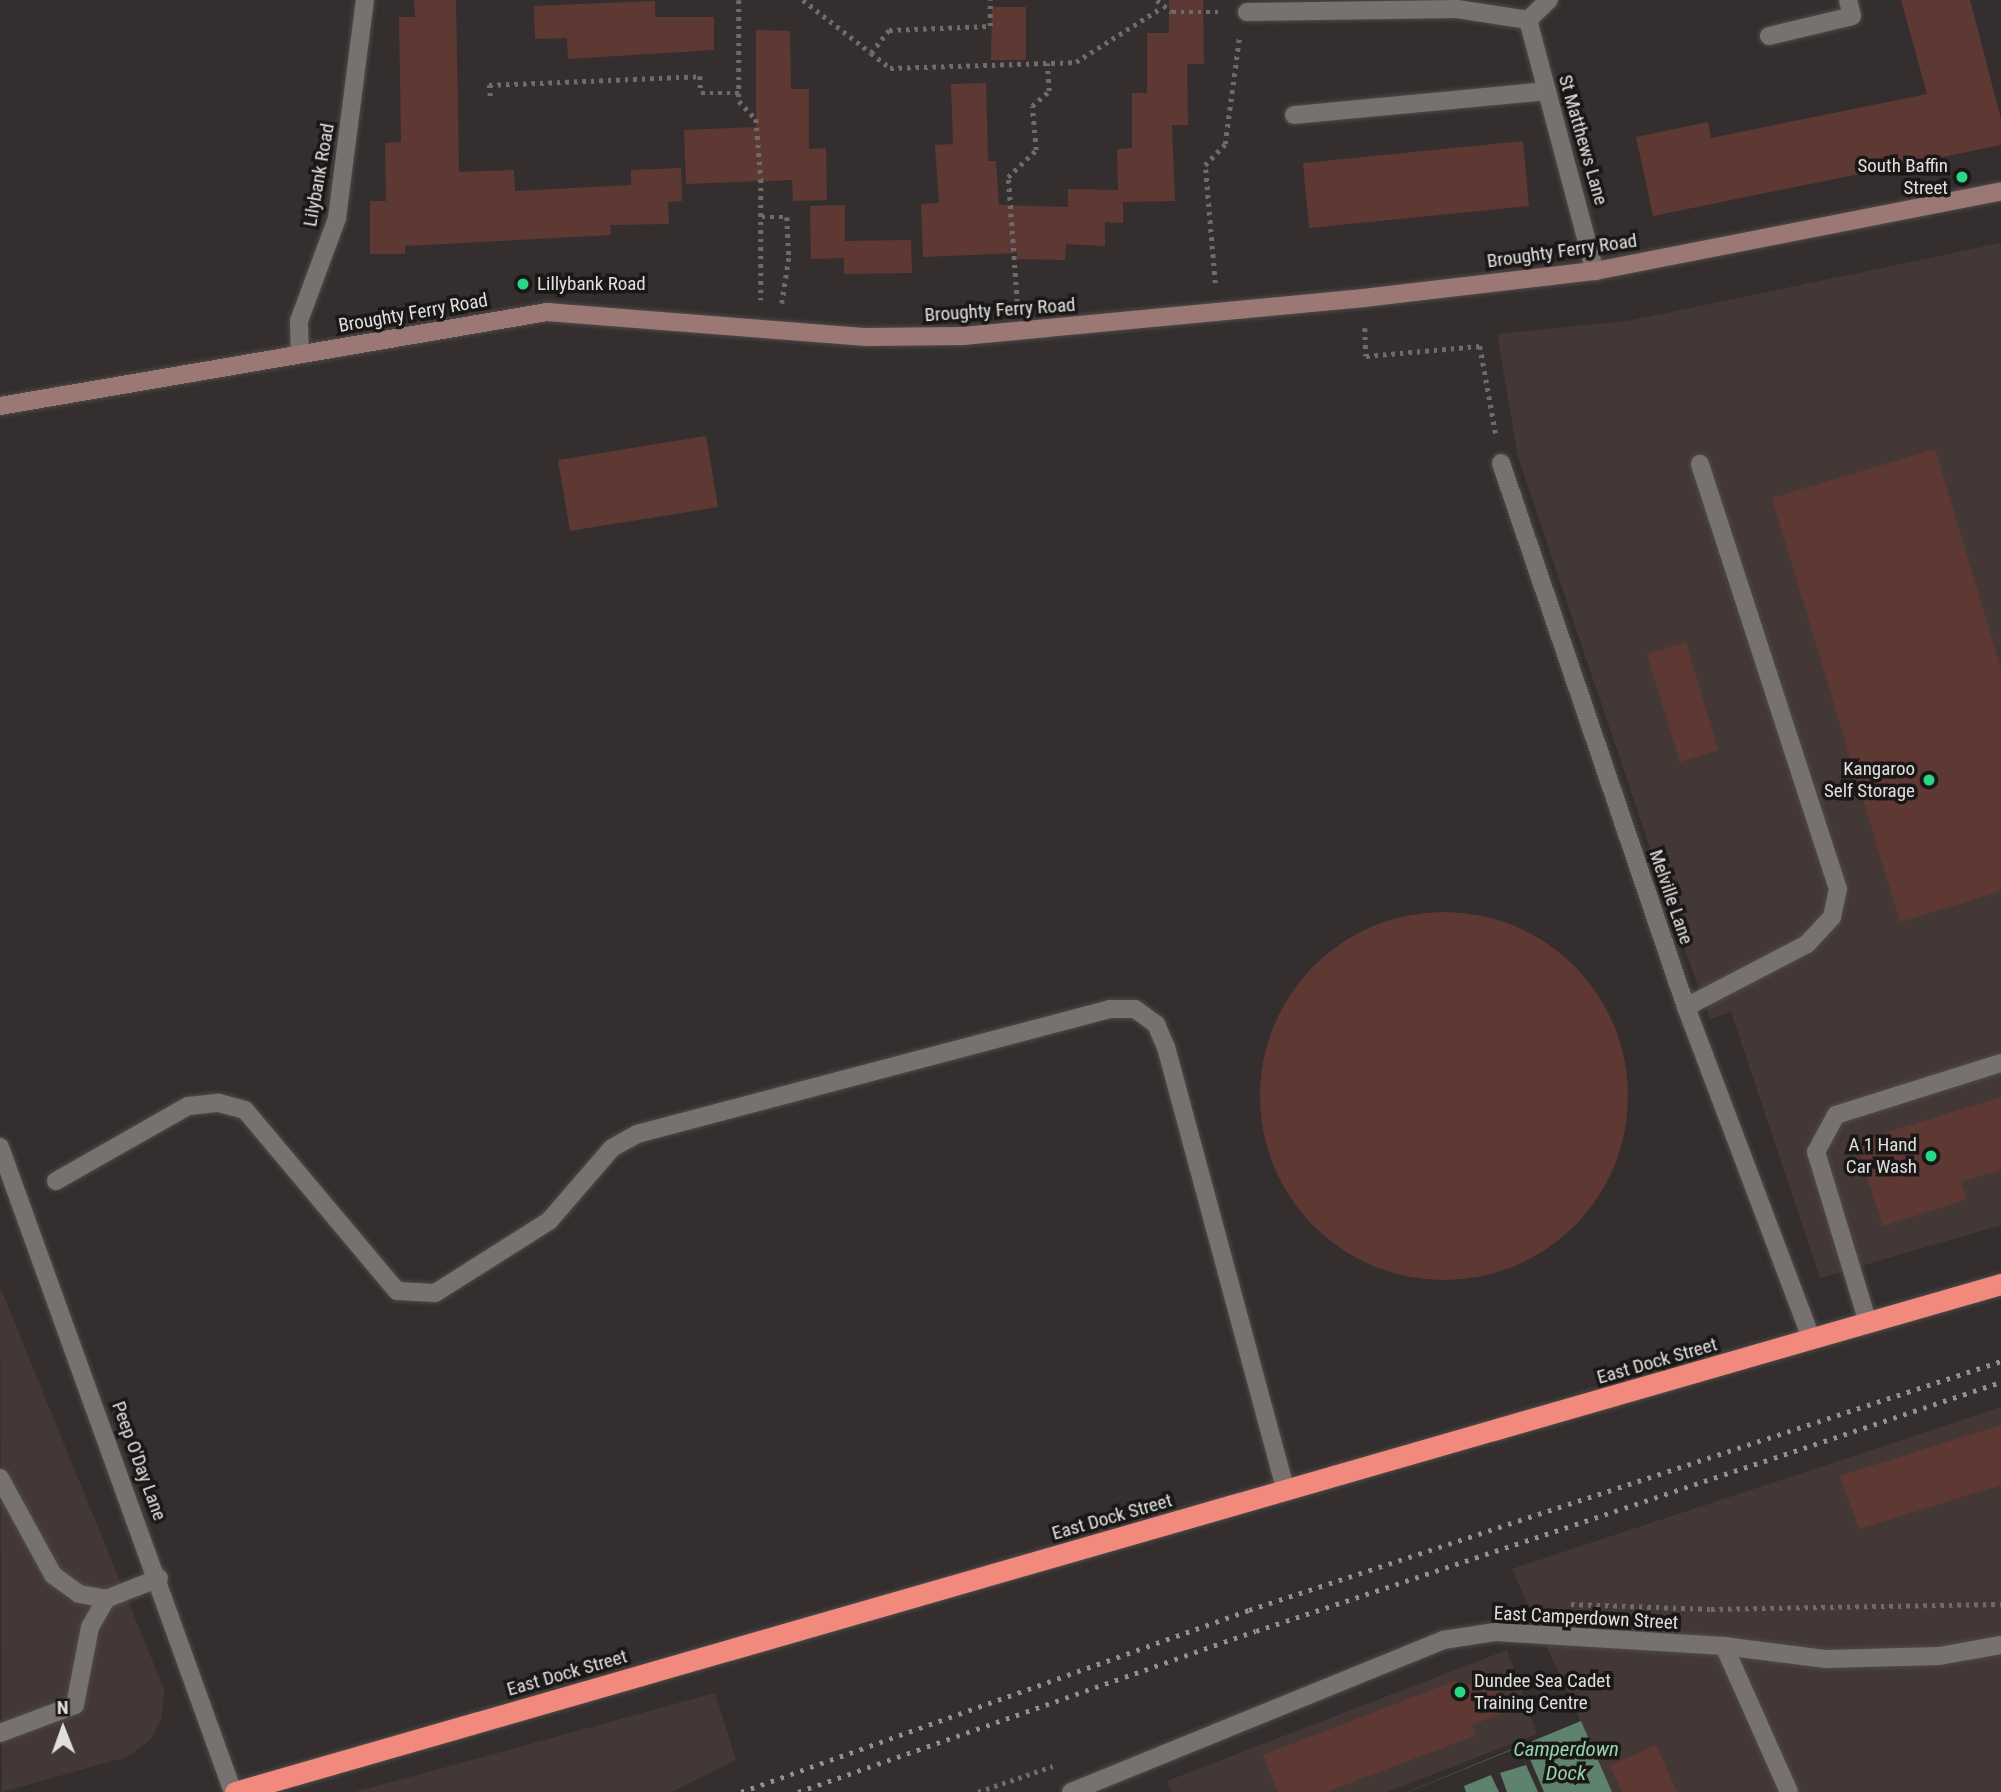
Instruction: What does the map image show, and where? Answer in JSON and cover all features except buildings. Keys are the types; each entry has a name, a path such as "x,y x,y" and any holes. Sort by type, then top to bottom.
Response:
{"highway":[{"name":"East Dock Street","path":"234,1792 2001,1284"}],"street":[{"name":"Lilybank Road","path":"300,354 299,321 337,218 365,0"},
{"path":"1247,12 1362,3 1457,9 1528,20 1549,0"},
{"path":"1769,36 1852,16 1848,0"},
{"name":"St Matthews Lane","path":"1528,20 1595,271"},
{"path":"1294,115 1547,91"},
{"name":"Broughty Ferry Road","path":"0,406 547,312 769,327 866,337 1019,331 1218,312 1595,271 2001,191"},
{"name":"Melville Lane","path":"1501,463 1686,1007 1812,1340"},
{"path":"1686,1007 1807,944 1832,917 1838,889 1700,464"},
{"path":"56,1181 188,1106 219,1103 245,1110 380,1274 397,1291 425,1295 549,1220 612,1147 637,1134 1109,1009 1135,1009 1156,1024 1166,1047 1286,1491"},
{"path":"1868,1323 1816,1152 1836,1115 2001,1063"},
{"name":"Peep O'Day Lane","path":"0,1147 159,1578 234,1792"},
{"path":"0,1478 53,1575 79,1594 106,1599 159,1578"},
{"path":"0,1733 75,1705 90,1627 106,1599"},
{"name":"East Camperdown Street","path":"1071,1792 1443,1640 1495,1632 1724,1646 1826,1659 1939,1656 2001,1645"},
{"path":"1724,1646 1789,1792"}],"path":[{"path":"739,0 739,93 756,119 769,327"},
{"path":"803,0 890,68 1076,62 1161,8 1224,12"},
{"path":"871,53 889,30 990,26 990,0"},
{"path":"1157,0 1161,8"},
{"path":"1218,312 1205,165 1224,144 1239,45"},
{"path":"1019,331 1009,177 1036,150 1032,106 1049,91 1047,63"},
{"path":"490,96 489,85 700,76 701,93 739,93"},
{"path":"762,217 787,217 789,258 769,327"},
{"path":"1366,356 1480,346 1501,463"}],"shaded area":[{"path":"2001,243 2001,1225 1820,1278 1731,1012 1710,1019 1671,910 1518,457 1497,334 1628,321"},
{"path":"0,1287 164,1689 162,1718 150,1740 127,1757 2,1792"},
{"path":"2001,1407 2001,1792 1612,1792 1512,1569"},
{"name":"Dundee Sea Cadet Training Centre","path":"1507,1650 1537,1734 1387,1792 1171,1792 1167,1781"},
{"path":"715,1693 736,1760 671,1792 355,1792"}],"water":[{"name":"Camperdown Dock","path":"1581,1721 1612,1792 1408,1792"}],"pier":[{"path":"1524,1745 1544,1792 1538,1792 1526,1765 1500,1773 1507,1792 1499,1792 1491,1775 1464,1786 1466,1792 1408,1792"}],"railway":[{"path":"741,1792 1249,1610 2001,1361"},
{"path":"798,1792 1256,1631 2001,1382"}],"place":[{"name":"South Baffin Street","path":"1962,177"},
{"name":"Lillybank Road","path":"523,284"},
{"name":"Kangaroo Self Storage","path":"1929,780"},
{"name":"A 1 Hand Car Wash","path":"1931,1156"},
{"name":"Dundee Sea Cadet Training Centre","path":"1460,1692"}]}
